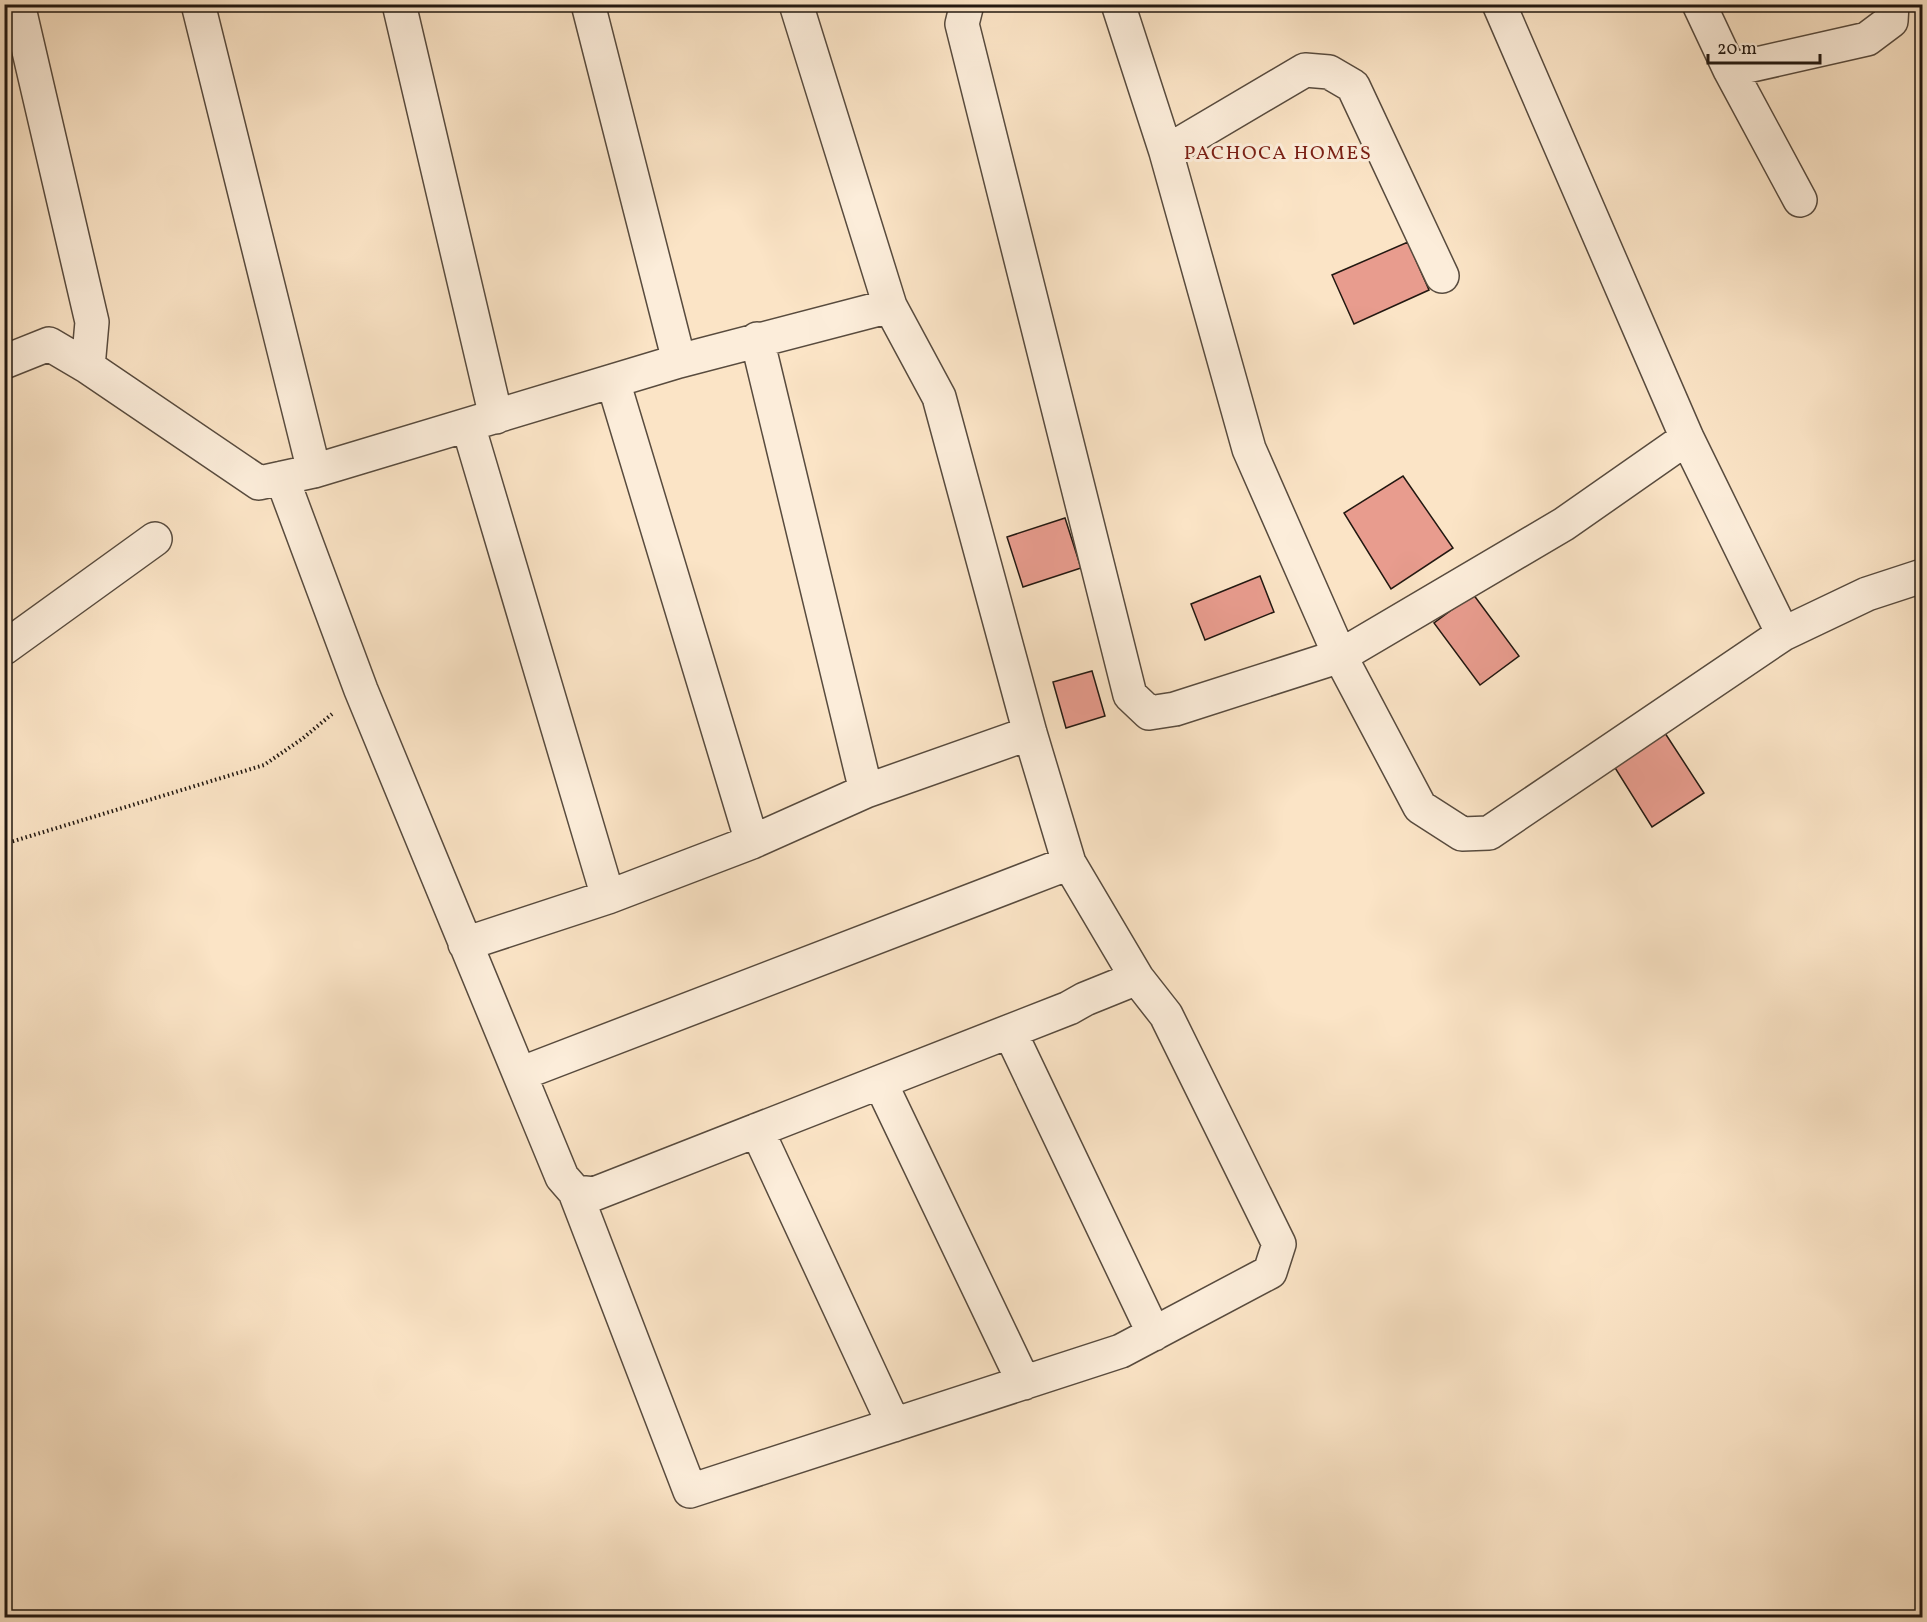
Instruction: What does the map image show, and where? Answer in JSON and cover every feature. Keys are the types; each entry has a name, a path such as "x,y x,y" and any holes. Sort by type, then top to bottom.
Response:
{"street":[{"path":"18,4 92,322 88,367"},
{"path":"198,4 314,471"},
{"path":"399,4 482,421 608,897"},
{"path":"588,4 679,361"},
{"path":"282,478 361,690 562,1177 575,1192 690,1491 1121,1351 1270,1272 1279,1244 1166,1015 1137,978 1069,863 1030,733 939,397 890,306 796,4"},
{"path":"967,4 962,24 1130,695 1149,713 1175,709 1340,656 1563,524 1688,438"},
{"path":"1118,4 1166,152 1250,449 1340,656 1420,807 1462,834 1489,832 1783,634 1867,594 1923,576"},
{"path":"1499,4 1688,438 1783,634"},
{"path":"1699,4 1730,70 1800,200"},
{"path":"1730,70 1867,39 1890,21 1892,4"},
{"path":"1166,152 1305,70 1329,72 1353,86 1442,276"},
{"path":"4,362 49,344 88,367 259,483 314,471 757,339 890,306"},
{"path":"757,339 866,791"},
{"path":"613,381 752,842"},
{"path":"4,648 156,539"},
{"path":"465,944 608,897 752,842 866,791 1030,733"},
{"path":"520,1074 1069,863"},
{"path":"575,1192 594,1194 1010,1032 1137,978"},
{"path":"1010,1032 1154,1334"},
{"path":"880,1082 1024,1383"},
{"path":"757,1130 894,1425"}],"path":[{"path":"4,844 264,765 302,739 361,690"}],"building":[{"path":"1408,242 1429,290 1354,324 1332,275"},
{"path":"1403,476 1453,548 1391,589 1344,513"},
{"path":"1065,518 1081,568 1023,587 1007,537"},
{"path":"1260,576 1274,612 1205,640 1191,604"},
{"path":"1473,594 1519,656 1480,685 1434,623"},
{"path":"1092,671 1105,716 1066,728 1053,682"},
{"path":"1663,730 1704,793 1652,827 1612,763"}],"district":[{"name":"PACHOCA HOMES","path":"1278,152"}]}
